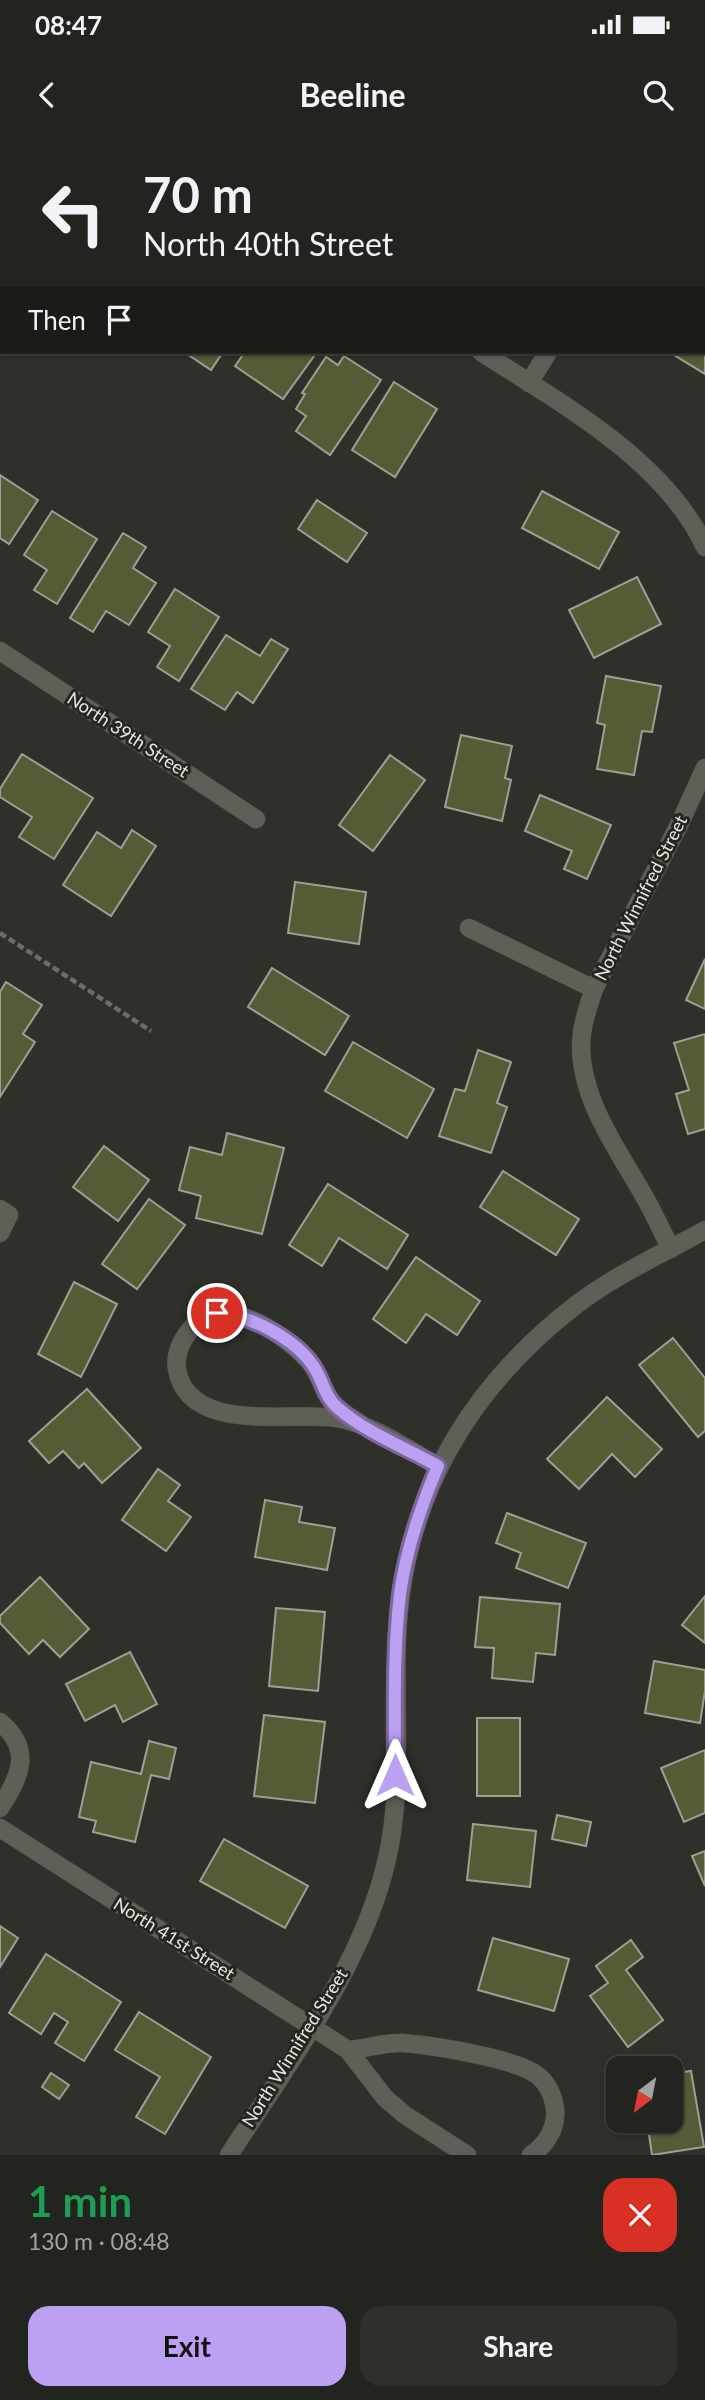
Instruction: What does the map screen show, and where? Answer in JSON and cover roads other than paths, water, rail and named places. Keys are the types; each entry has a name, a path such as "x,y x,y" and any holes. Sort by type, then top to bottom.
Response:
{"street":[{"path":"484,354 608,438 644,466 673,496 705,547"},
{"path":"529,383 547,354"},
{"name":"North 39th Street","path":"0,651 256,819"},
{"name":"North Winnifred Street","path":"229,2155 312,2026 350,1957 377,1893 387,1860 396,1795 397,1637 401,1591 412,1540 438,1466 464,1422 492,1387 552,1325 578,1304 671,1249 607,1131 589,1091 583,1072 581,1045 585,1018 594,989 679,825 705,768"},
{"name":"North Winnifred Street","path":"469,928 594,989"},
{"path":"0,1233 4,1212"},
{"path":"671,1249 705,1230"},
{"path":"361,1424 321,1416 259,1417 209,1408 195,1399 180,1382 176,1360 183,1339 197,1322 212,1313 228,1313 258,1324 282,1337 306,1357 336,1407 361,1424 438,1466"},
{"path":"0,1722 15,1741 20,1766 16,1783 0,1808"},
{"name":"North 41st Street","path":"0,1828 348,2050 385,2098 405,2115 467,2155"},
{"path":"348,2050 401,2043 458,2051 532,2071 548,2087 553,2099 555,2119 549,2136 531,2155"}]}
